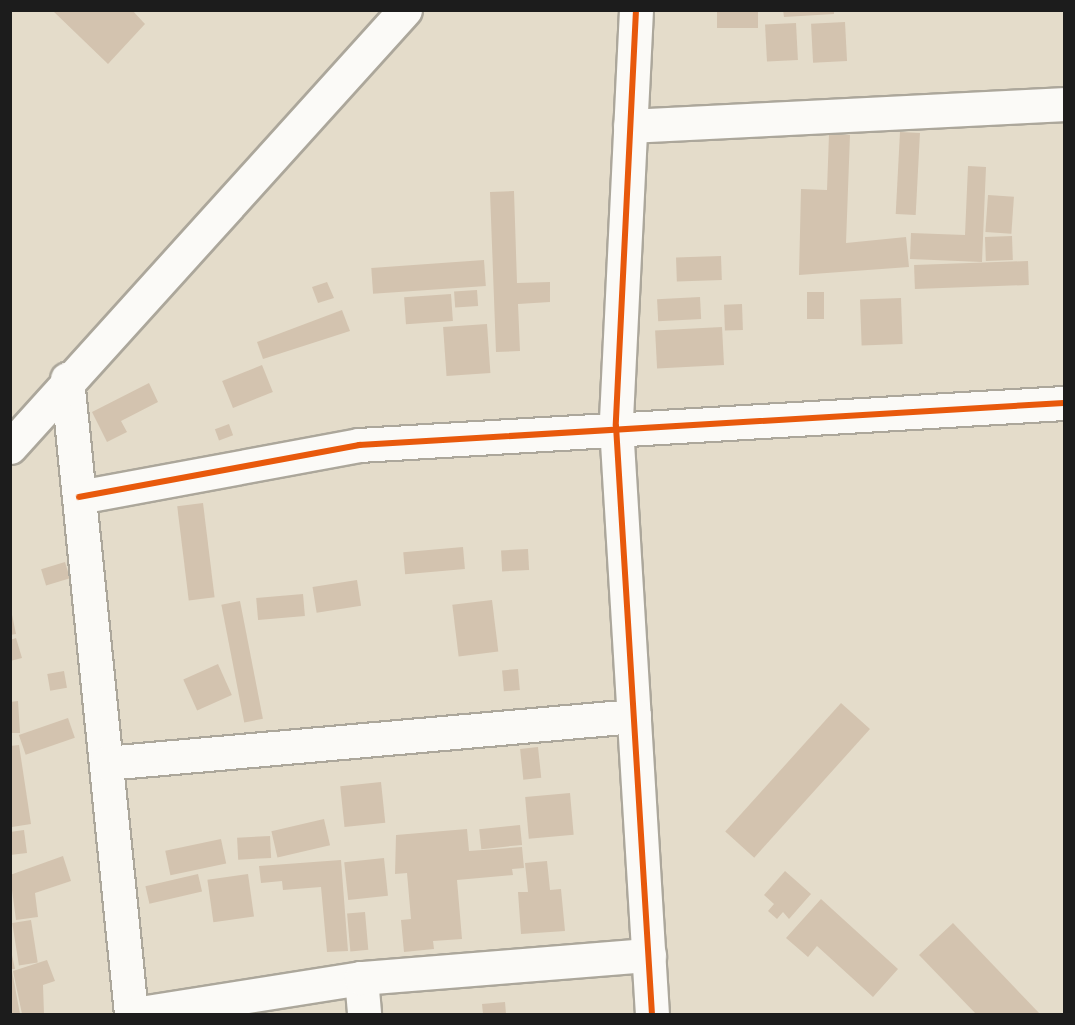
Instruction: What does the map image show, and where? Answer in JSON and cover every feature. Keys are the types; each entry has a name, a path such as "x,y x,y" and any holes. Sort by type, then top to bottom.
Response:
{"street":[{"path":"10,447 67,379 405,10"},
{"path":"636,10 616,426 652,1014"},
{"path":"630,126 1065,104"},
{"path":"67,379 132,1014 361,978 649,955"},
{"path":"79,497 359,445 616,426 1065,403"},
{"path":"106,763 634,716"},
{"path":"361,978 364,1014"}],"building":[{"path":"52,10 132,10 145,24 108,64"},
{"path":"717,10 758,10 758,28 717,28"},
{"path":"783,10 834,10 834,14 784,17"},
{"path":"845,22 847,61 813,63 811,24"},
{"path":"796,23 798,60 767,62 765,25"},
{"path":"900,132 920,133 916,215 896,214"},
{"path":"829,134 850,135 846,243 906,237 909,267 799,275 801,189 827,190"},
{"path":"968,166 986,167 982,262 910,259 911,233 965,235"},
{"path":"514,191 517,283 550,282 550,302 518,304 520,351 496,352 490,192"},
{"path":"988,195 1014,197 1011,234 985,232"},
{"path":"1012,236 1013,260 986,261 985,237"},
{"path":"721,256 722,280 677,282 676,258"},
{"path":"484,260 486,286 373,294 371,268"},
{"path":"1028,261 1029,285 915,289 914,265"},
{"path":"327,282 334,298 318,303 312,287"},
{"path":"477,290 478,306 455,308 454,292"},
{"path":"807,292 824,292 824,319 807,319"},
{"path":"451,294 453,321 406,324 404,297"},
{"path":"700,297 701,319 658,321 657,299"},
{"path":"901,298 903,344 862,345 860,299"},
{"path":"742,304 743,330 725,331 724,305"},
{"path":"342,310 350,331 263,359 257,342"},
{"path":"487,324 490,373 447,376 443,327"},
{"path":"722,327 724,365 657,368 655,331"},
{"path":"262,365 273,392 233,408 222,381"},
{"path":"149,383 158,402 121,421 127,432 107,442 92,412"},
{"path":"229,424 233,435 219,440 215,429"},
{"path":"203,503 215,597 189,600 177,506"},
{"path":"463,547 465,569 405,574 403,552"},
{"path":"528,549 529,570 502,571 501,550"},
{"path":"65,562 70,578 46,586 41,569"},
{"path":"357,580 361,606 317,613 313,587"},
{"path":"303,594 305,616 258,620 256,598"},
{"path":"492,600 498,652 459,656 452,605"},
{"path":"240,601 263,719 244,722 221,605"},
{"path":"10,605 16,634 10,635"},
{"path":"16,638 22,658 10,661 10,640"},
{"path":"218,664 232,695 197,711 183,679"},
{"path":"518,669 520,690 504,691 502,670"},
{"path":"64,671 67,688 50,691 47,674"},
{"path":"18,701 20,733 10,733 10,702"},
{"path":"841,703 870,729 754,858 725,832"},
{"path":"68,718 75,738 26,755 19,735"},
{"path":"19,745 31,824 12,827 10,746"},
{"path":"538,747 541,778 523,780 520,749"},
{"path":"381,782 385,823 345,827 340,786"},
{"path":"570,793 574,835 529,839 525,797"},
{"path":"324,819 330,845 277,857 271,831"},
{"path":"520,825 522,845 481,849 479,829"},
{"path":"467,829 469,851 522,847 524,868 512,869 513,875 457,880 462,939 433,941 434,949 404,952 401,920 411,919 407,873 395,874 396,835"},
{"path":"24,830 27,853 10,855 10,832"},
{"path":"270,836 271,858 238,860 237,838"},
{"path":"221,839 226,863 170,875 165,851"},
{"path":"63,856 71,881 35,893 38,917 16,920 10,875"},
{"path":"384,858 388,896 348,900 344,862"},
{"path":"341,860 348,951 327,952 321,887 283,890 282,881 261,883 259,866"},
{"path":"547,861 550,890 561,889 565,931 521,934 518,892 528,892 525,863"},
{"path":"785,871 811,894 789,919 783,912 777,919 768,911 774,904 764,895"},
{"path":"198,874 202,892 149,904 145,886"},
{"path":"248,874 254,917 213,922 207,880"},
{"path":"821,899 898,969 873,997 817,946 808,957 786,938"},
{"path":"365,912 368,950 350,951 347,914"},
{"path":"31,920 38,962 19,965 12,923"},
{"path":"953,923 1040,1014 976,1014 919,955"},
{"path":"10,946 15,969 10,969"},
{"path":"47,960 55,981 43,985 44,1014 22,1014 13,971"},
{"path":"10,971 12,971 20,1014 10,1014"},
{"path":"505,1002 506,1014 483,1014 482,1004"}],"cycle path":[{"path":"636,10 616,426 652,1014"},
{"path":"79,497 359,445 1064,403"}]}
